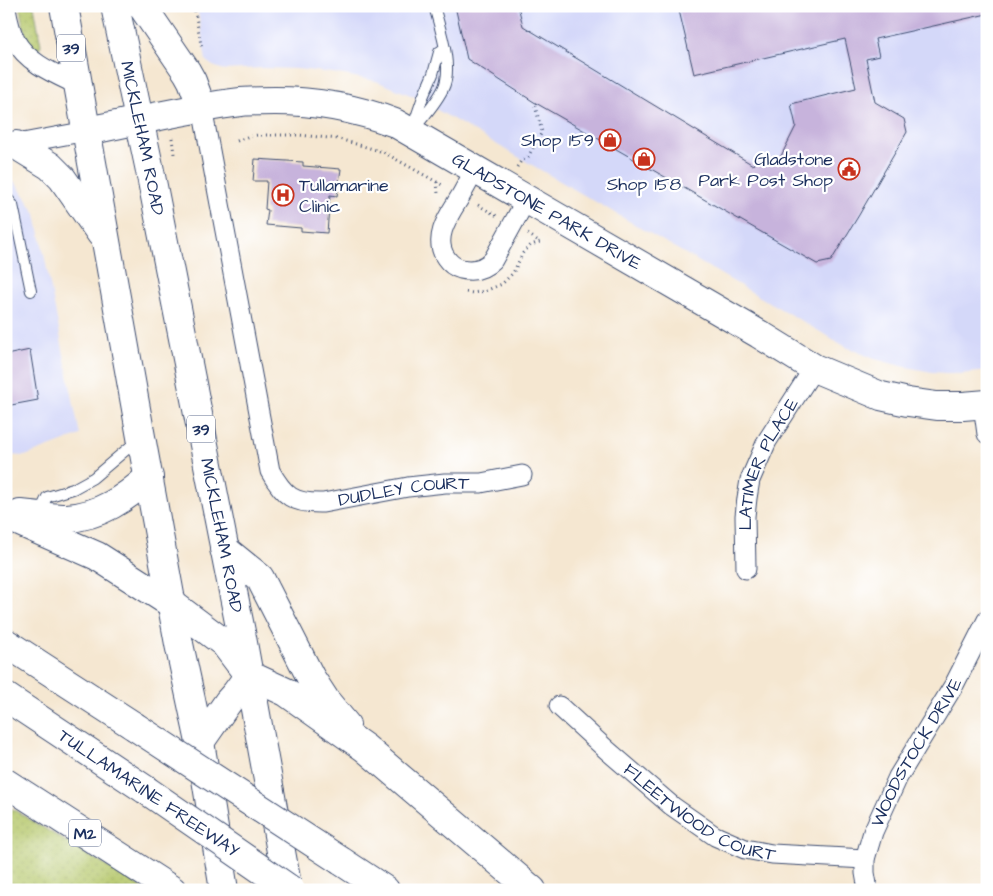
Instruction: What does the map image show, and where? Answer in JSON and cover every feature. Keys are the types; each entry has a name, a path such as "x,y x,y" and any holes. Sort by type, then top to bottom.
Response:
{"main road":[{"name":"39","path":"64,6 141,437 200,742 224,890"},
{"name":"MICKLEHAM ROAD","path":"115,6 140,120 241,632 289,890"},
{"path":"142,6 187,72 202,108"},
{"name":"GLADSTONE PARK DRIVE","path":"87,131 242,102 314,102 374,115 411,133 759,334 814,368 881,396 908,402 937,406 985,405"},
{"path":"11,145 50,166 62,178 105,239"},
{"path":"6,515 21,514 66,518 83,516 102,510 128,495 149,477"},
{"path":"6,515 97,556 172,604 224,643 249,675 286,692 365,748 532,890"},
{"path":"224,549 260,578 311,678 326,701 365,748"},
{"path":"6,643 385,890"},
{"path":"200,742 249,675"},
{"name":"TULLAMARINE FREEWAY","path":"6,697 146,790 289,890"},
{"name":"M2","path":"6,783 167,887"}],"street":[{"path":"6,9 11,30 10,40 43,68 78,85"},
{"name":"DUDLEY COURT","path":"202,108 270,470 286,495 309,504 322,503 408,487 481,483 522,475"},
{"path":"11,145 87,131"},
{"path":"475,170 447,218 440,240 444,256 450,264 459,269 468,270 488,266 513,225 516,194"},
{"name":"LATIMER PLACE","path":"746,569 745,516 750,480 767,441 814,368"},
{"path":"985,405 987,434"},
{"name":"WOODSTOCK DRIVE","path":"868,890 865,859 873,832 898,777 954,685 987,620"},
{"name":"FLEETWOOD COURT","path":"559,706 665,800 715,836 745,848 772,854 865,859"}],"lane":[{"path":"411,133 435,103 444,87 448,67 434,6"},
{"path":"411,133 423,97 434,74 439,52 445,48"},
{"path":"6,197 13,206 31,291"},
{"path":"38,515 47,497 73,489 93,478 141,437"}],"path":[{"path":"516,194 521,161 528,157 542,132 534,102"},
{"path":"237,141 249,136 258,135 299,135 338,139 383,152 540,242 530,245 523,253 513,273 502,284 485,291 472,293 463,291"},
{"path":"437,182 438,199"}],"shaded area":[{"path":"197,6 987,6 987,371 960,374 932,372 875,359 848,348 413,96 376,81 297,69 224,70 213,66 206,61"},
{"path":"6,182 15,182 36,214 80,435 25,456 6,455"}],"green space":[{"path":"34,6 41,45 38,51 30,44 25,32 20,8"},
{"path":"6,805 146,890 6,890"}],"building":[{"path":"455,6 518,6 523,26 753,165 759,156 779,160 796,126 791,104 856,88 845,39 694,74 678,6 987,6 987,14 875,39 879,56 866,59 875,102 904,119 907,132 831,261 817,264 534,102 467,59"},
{"path":"255,159 303,162 303,166 341,169 337,196 330,195 327,233 301,231 301,228 266,225 268,210 265,209 267,181 253,181"},
{"path":"30,350 38,400 6,406 6,355"}],"place":[{"name":"Shop 159","path":"610,140"},
{"name":"Shop 158","path":"644,159"},
{"name":"Gladstone Park Post Shop","path":"849,169"},
{"name":"Tullamarine Clinic","path":"283,195"}]}
